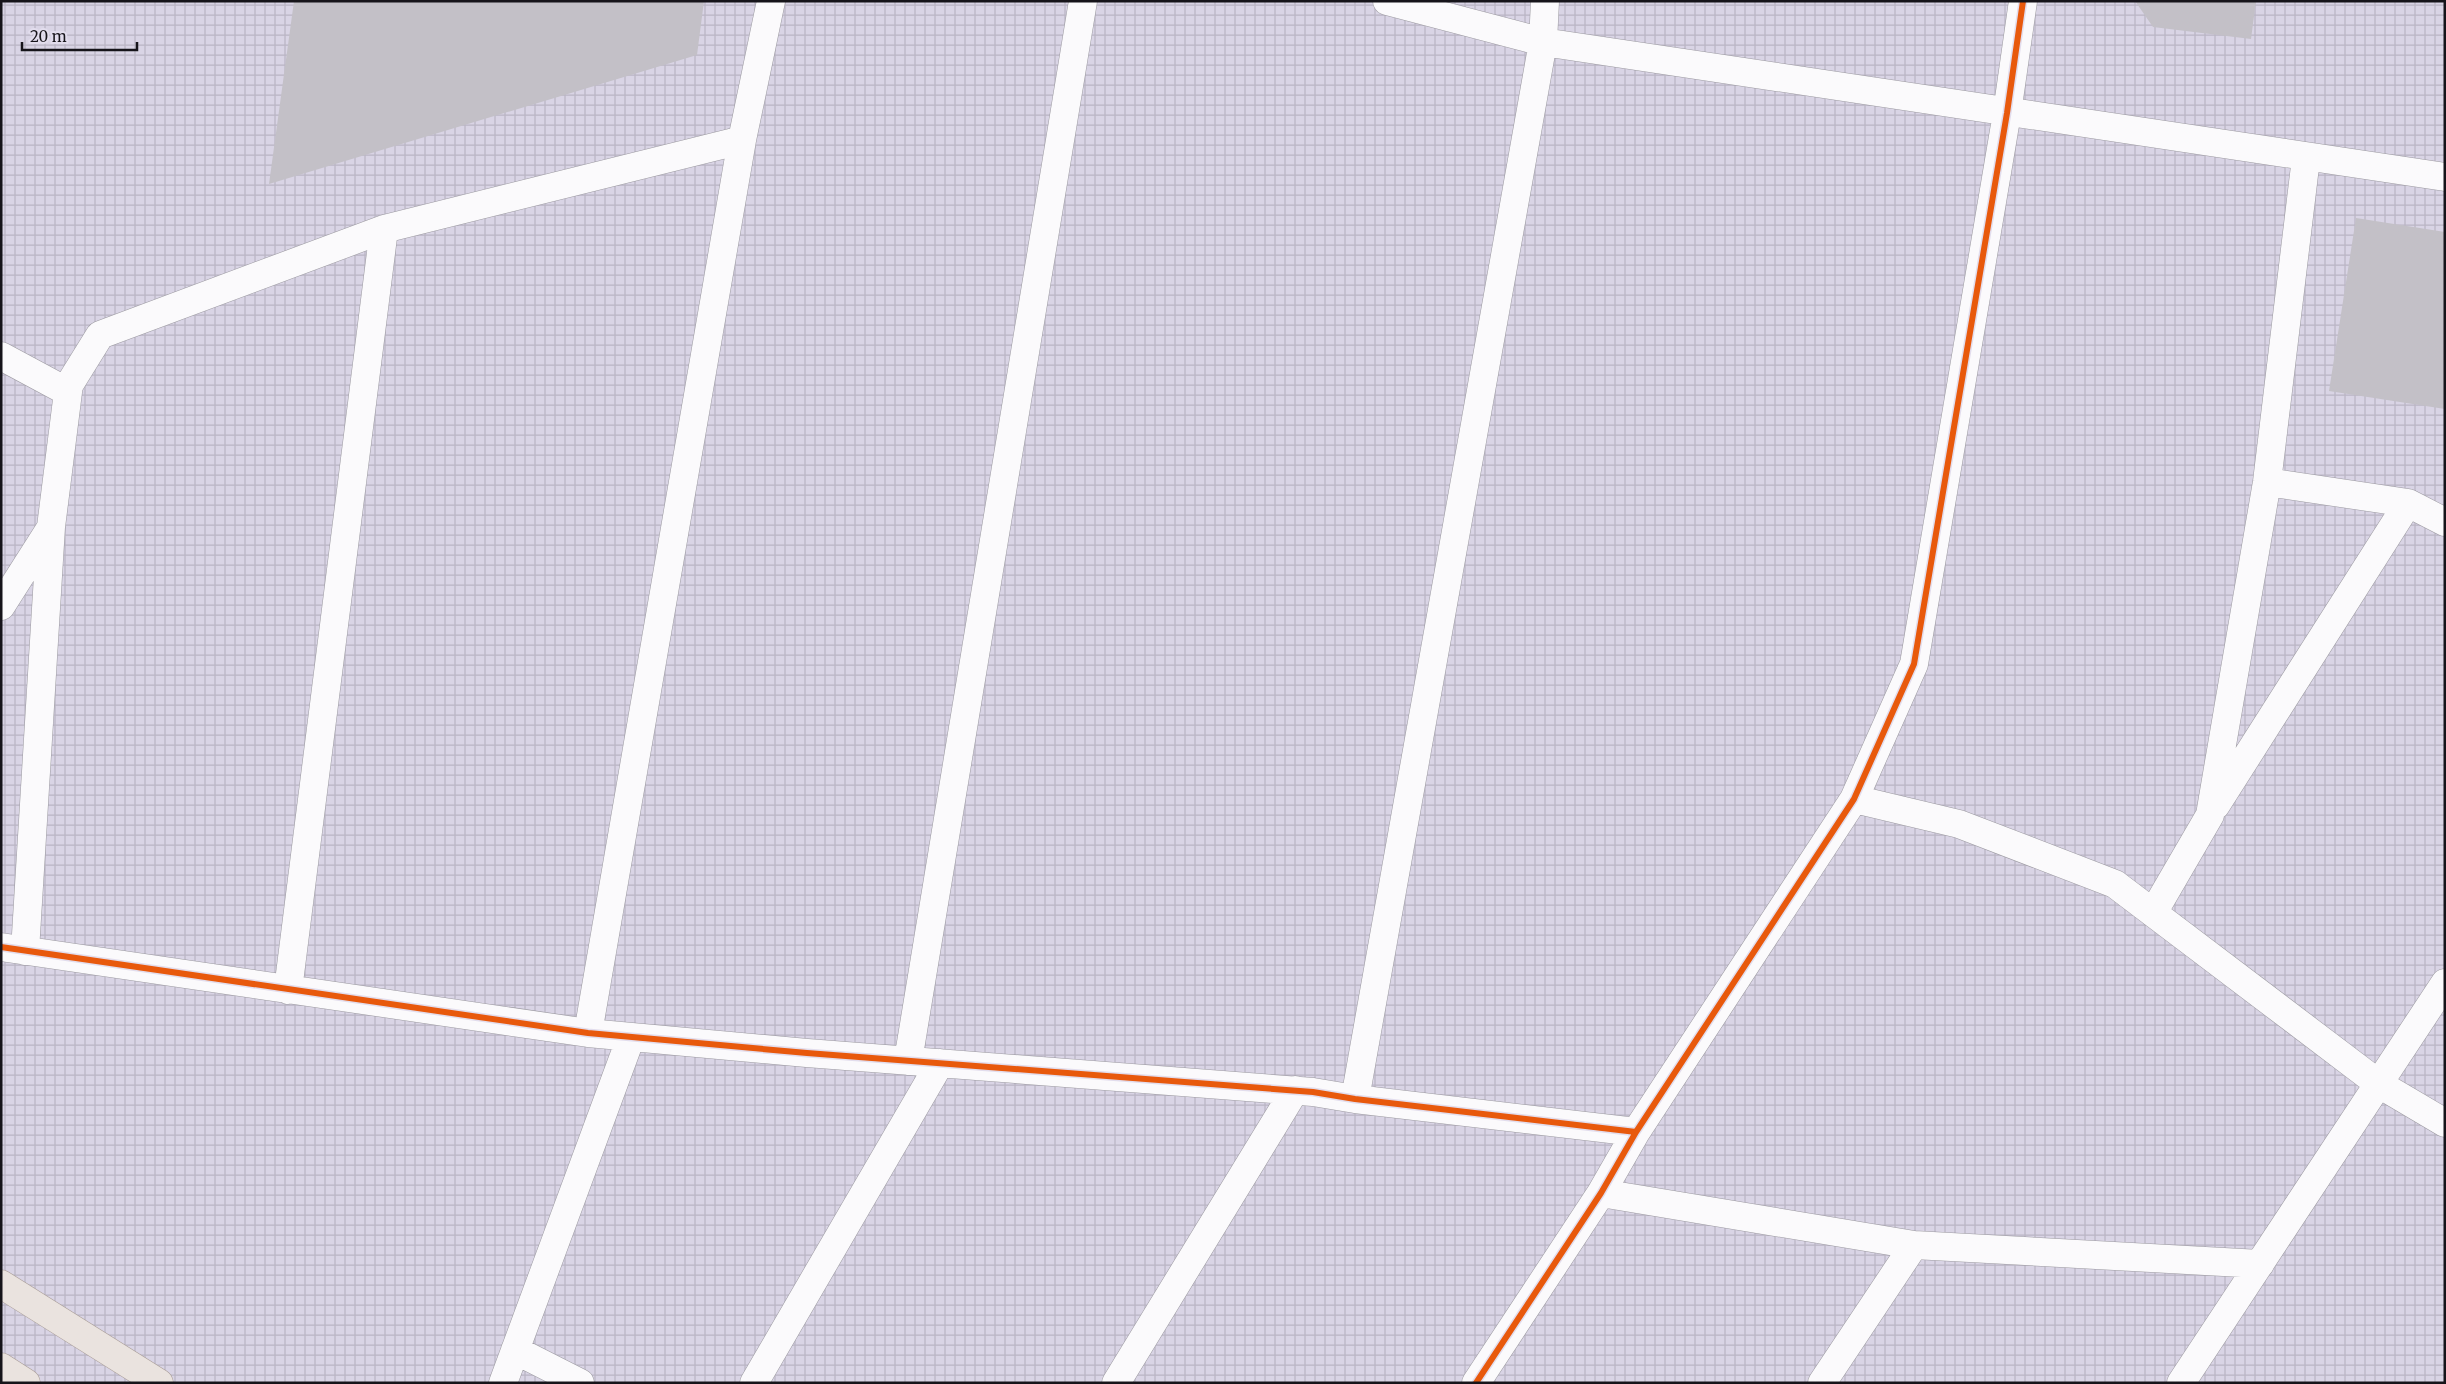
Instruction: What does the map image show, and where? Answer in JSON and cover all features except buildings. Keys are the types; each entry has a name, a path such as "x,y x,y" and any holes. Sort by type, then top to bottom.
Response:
{"main road":[{"path":"1,1284 159,1383"},
{"path":"1,1367 26,1383"}],"street":[{"path":"588,1033 742,140 771,1"},
{"path":"908,1061 1083,1"},
{"path":"1387,1 1543,42 2445,178"},
{"path":"1354,1099 1543,42 1545,1"},
{"path":"1476,1383 1602,1193 1636,1132 1854,799 1914,664 2008,113 2023,1"},
{"path":"742,140 384,229 100,334 69,385 68,392 51,528 13,949 588,1033 908,1061 1295,1090 1354,1099 1636,1132"},
{"path":"2210,815 2267,482 2306,158"},
{"path":"288,990 384,229"},
{"path":"1,356 68,392"},
{"path":"2267,482 2408,503 2445,522"},
{"path":"2153,913 2210,815 2408,503"},
{"path":"1,606 51,528"},
{"path":"1854,799 1959,824 2115,884 2379,1084 2445,1124"},
{"path":"2181,1383 2445,983"},
{"path":"503,1383 631,1037"},
{"path":"754,1383 940,1063"},
{"path":"1116,1383 1295,1090"},
{"path":"1602,1193 1914,1245 2260,1264"},
{"path":"1822,1383 1914,1245"},
{"path":"515,1350 580,1383"}],"shaded area":[{"path":"1,1 2445,1 2445,1383 1,1383"}],"cycle path":[{"path":"1476,1383 1601,1193 1636,1132 1854,799 1914,664 2007,113 2023,1"},
{"path":"1,947 588,1033 807,1053 1313,1092 1355,1099 1636,1132"}]}
